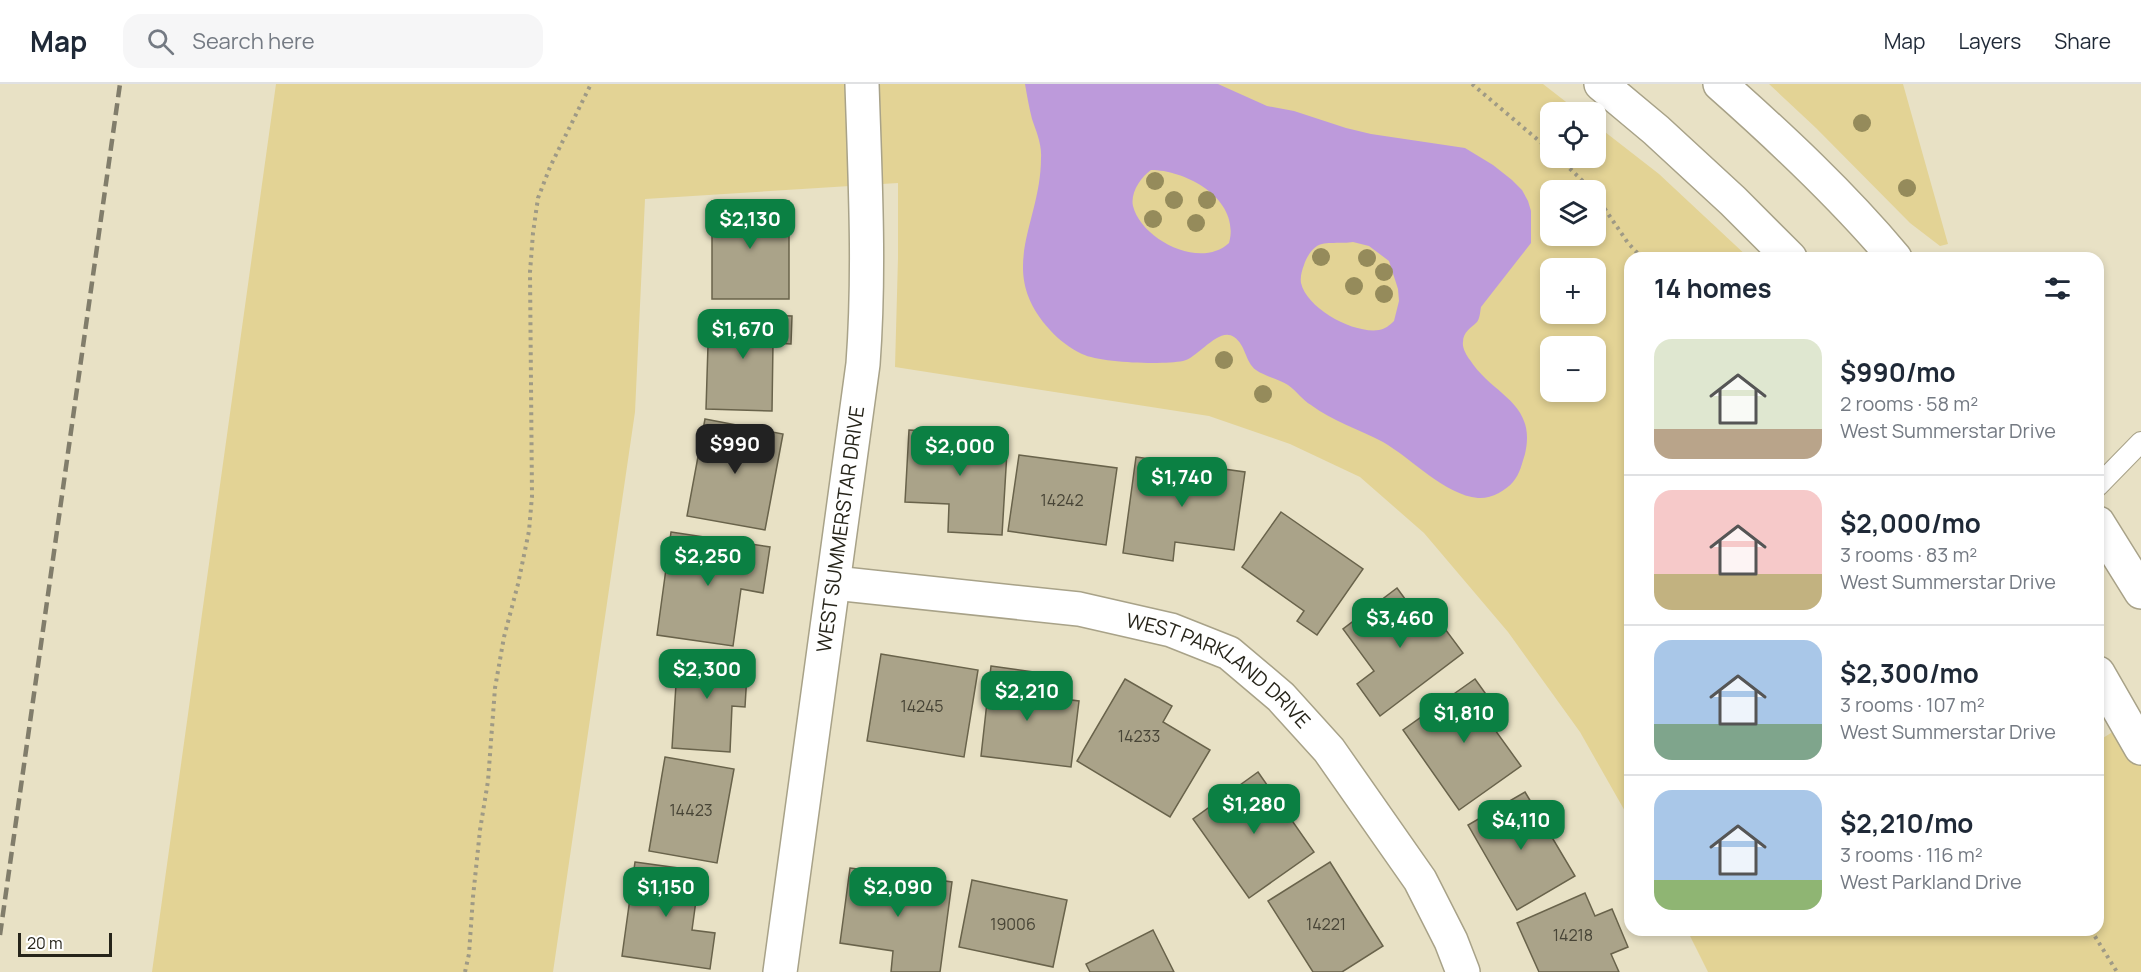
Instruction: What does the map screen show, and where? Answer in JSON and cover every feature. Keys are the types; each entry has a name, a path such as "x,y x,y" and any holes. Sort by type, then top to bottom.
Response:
{"street":[{"name":"WEST SUMMERSTAR DRIVE","path":"780,972 863,364 866,324 867,230 862,84"},
{"path":"1601,84 1656,130 1784,252"},
{"path":"1720,84 1761,120 1866,223 1889,252"},
{"path":"2104,533 2141,592"},
{"name":"WEST PARKLAND DRIVE","path":"834,583 1079,609 1171,630 1229,653 1281,698 1329,750 1420,880 1451,941 1463,972"},
{"path":"2104,684 2141,748"}],"lane":[{"path":"2104,480 2141,441"}],"path":[{"path":"465,972 469,954 480,830 488,781 495,688 529,531 532,496 530,272 538,198 550,167 591,84"},
{"path":"1472,84 1540,142"},
{"path":"1569,168 1582,180"},
{"path":"1606,211 1636,252"},
{"path":"2095,936 2117,972"}],"shaded area":[{"path":"276,84 1543,84 1566,102 1540,102 1540,168 1606,168 1606,133 1659,174 1743,252 1624,252 1624,809 1580,732 1508,632 1424,533 1360,477 1290,444 1209,416 895,367 898,183 645,199 635,412 553,972 152,972"},
{"path":"1025,84 1218,84 1267,106 1294,111 1346,128 1465,148 1512,180 1522,190 1528,201 1531,211 1531,243 1481,307 1478,320 1466,333 1463,344 1467,356 1479,372 1510,401 1525,422 1527,436 1525,454 1513,482 1497,494 1483,498 1453,490 1383,442 1327,415 1308,403 1288,385 1256,370 1252,367 1238,340 1228,335 1215,339 1189,359 1161,363 1091,357 1078,352 1061,340 1050,330 1034,308 1025,287 1023,267 1025,246 1039,182 1041,153","holes":["1151,170 1180,175 1208,190 1227,213 1231,228 1229,243 1217,251 1188,252 1173,247 1147,230 1133,206 1133,196 1137,186","1353,242 1369,246 1389,261 1398,289 1399,301 1394,321 1387,327 1369,330 1345,324 1322,310 1305,293 1301,283 1301,274 1309,254 1320,244"]},
{"path":"1769,84 1903,84 1948,244 1940,246 1910,223"},
{"path":"2141,714 2141,972 1708,972 1690,936 2104,936 2104,737"}],"building":[{"path":"712,201 789,201 789,299 712,299"},
{"path":"709,313 792,316 791,344 773,343 772,411 706,409"},
{"path":"705,419 783,434 765,530 687,516"},
{"path":"909,430 1008,435 1002,535 948,532 949,504 905,502"},
{"path":"1019,455 1117,468 1106,545 1008,531"},
{"path":"1136,457 1245,472 1234,550 1175,542 1173,561 1123,553"},
{"path":"1281,512 1363,569 1317,635 1297,621 1304,611 1242,567"},
{"path":"671,532 770,547 763,593 741,589 733,646 657,635"},
{"path":"1397,588 1416,614 1428,606 1463,653 1380,716 1357,684 1374,671 1343,629"},
{"path":"678,652 748,657 745,707 732,706 730,752 672,748"},
{"path":"881,654 978,670 964,757 867,741"},
{"path":"991,666 1033,672 1031,695 1079,701 1071,767 981,756"},
{"path":"1125,679 1172,706 1163,722 1210,750 1170,817 1077,761"},
{"path":"1475,679 1506,722 1495,730 1521,766 1459,810 1403,730"},
{"path":"665,757 734,769 717,863 649,851"},
{"path":"1258,772 1314,852 1249,898 1193,819"},
{"path":"1525,792 1575,876 1517,910 1468,825"},
{"path":"635,862 700,871 692,930 715,933 710,969 622,956"},
{"path":"1330,862 1383,946 1342,972 1313,972 1268,901"},
{"path":"850,868 952,882 940,972 891,972 893,951 840,943"},
{"path":"972,880 1067,900 1053,967 959,947"},
{"path":"1585,893 1595,916 1612,909 1628,947 1611,954 1619,972 1539,972 1517,923"},
{"path":"1153,930 1174,972 1090,972 1086,964"}],"railway":[{"path":"0,935 120,84"}]}
